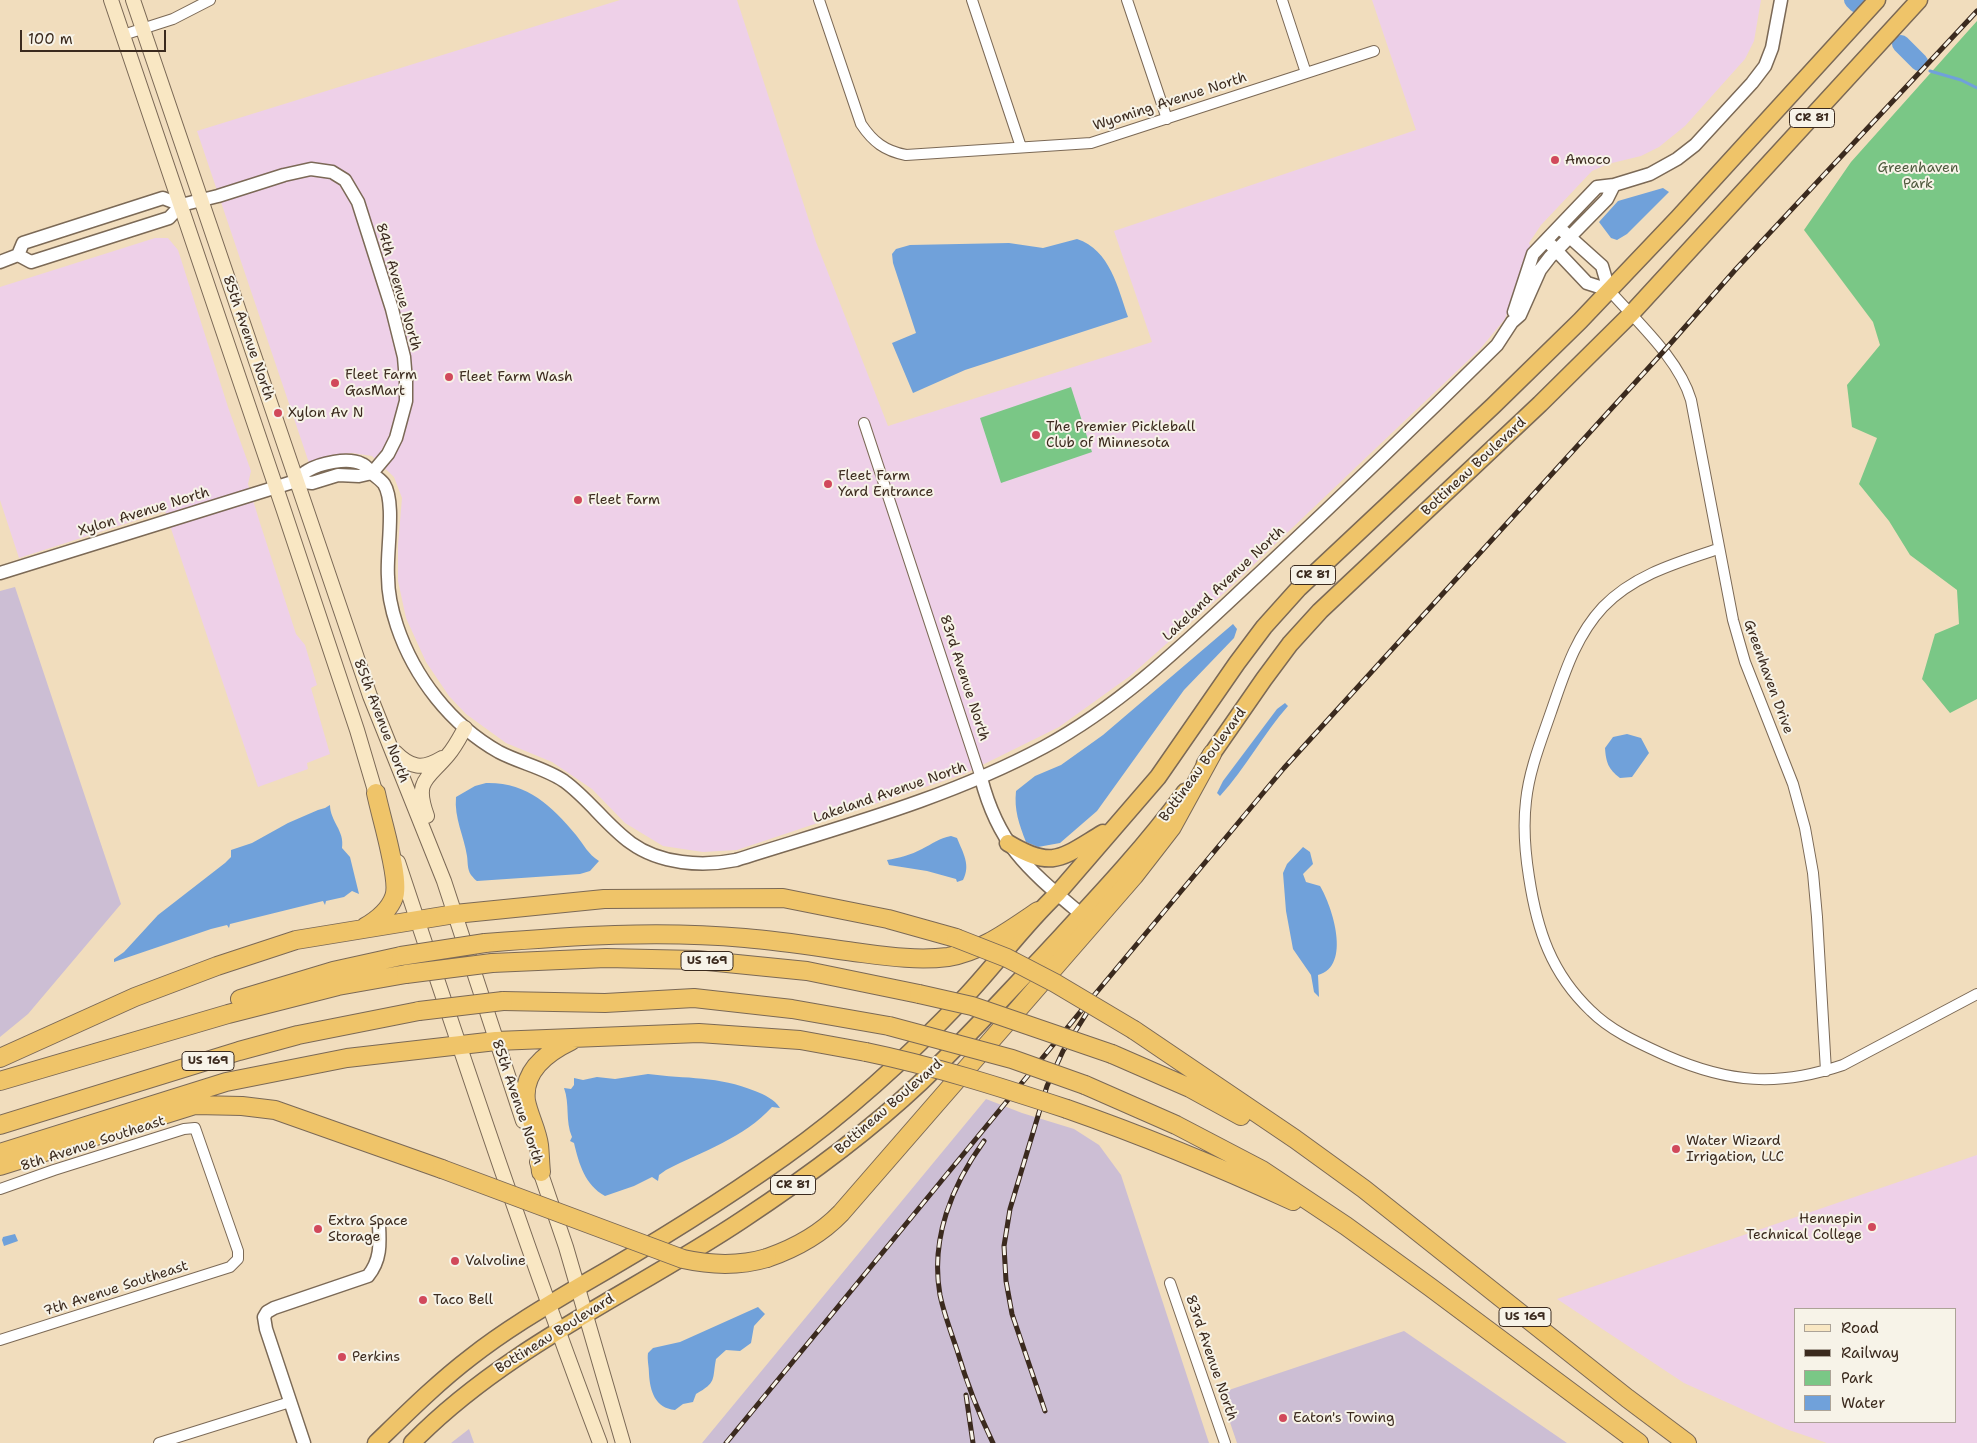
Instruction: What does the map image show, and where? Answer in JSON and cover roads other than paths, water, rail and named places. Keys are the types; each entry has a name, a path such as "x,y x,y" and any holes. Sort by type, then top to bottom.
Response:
{"highway":[{"name":"Bottineau Boulevard","path":"376,1443 450,1373 472,1355 548,1304 578,1288 721,1200 785,1156 881,1078 966,996 1038,911 1057,894 1158,777 1236,662 1299,588 1494,406 1580,321 1678,218 1878,0"},
{"name":"Bottineau Boulevard","path":"412,1443 436,1418 488,1376 558,1331 740,1222 808,1175 920,1084 1081,914 1161,824 1290,644 1320,612 1540,404 1630,315 1919,0"},
{"path":"0,1166 195,1106 242,1106 275,1110 442,1169 683,1259 702,1263 726,1263 767,1258 808,1241 828,1227 842,1213 1134,876 1172,827 1212,754"},
{"path":"361,929 386,911 396,890 376,793"},
{"path":"1008,843 1028,855 1052,860 1076,849 1116,825"},
{"path":"0,1058 135,997 217,966 296,940 455,914 604,899 783,898 888,919 956,938 1006,958 1055,983 1134,1030 1295,1139 1364,1189"},
{"path":"171,1030 238,1000 333,971 401,956 485,943 623,933 685,934 768,940 898,958 926,959 949,956 971,950 1038,911"},
{"name":"US 169","path":"0,1081 171,1030 338,986 406,974 492,964 606,958 697,960 807,971 919,994 972,1006 1112,1054 1190,1088 1310,1154 1364,1189 1634,1404 1687,1443"},
{"name":"US 169","path":"0,1125 239,1051 298,1035 420,1011 503,1000 605,1003 694,998 792,1009 889,1026 1012,1058 1085,1085 1146,1110 1262,1170 1346,1226 1639,1443"},
{"path":"0,1153 226,1082 348,1058 496,1040 699,1033 751,1035 800,1040 926,1065 1067,1109 1134,1133 1240,1177 1346,1226"},
{"path":"541,1172 539,1144 526,1100 528,1081 536,1066 551,1050 579,1037"}],"main road":[{"name":"85th Avenue North","path":"112,0 357,730 458,1045 548,1304 600,1443"},
{"name":"85th Avenue North","path":"133,0 370,696 438,866 455,914 578,1288 623,1443"},
{"path":"438,866 434,834 421,794 426,778 449,754 465,728"},
{"path":"391,748 408,763 414,765 432,764 449,754"}],"street":[{"path":"123,35 173,19 210,0"},
{"name":"Wyoming Avenue North","path":"819,0 861,124 869,136 880,146 906,155 1091,143 1374,51"},
{"path":"972,0 1021,147"},
{"path":"1127,0 1166,119"},
{"path":"1282,0 1306,73"},
{"name":"Lakeland Avenue North","path":"372,473 384,484 389,499 388,578 397,625 415,667 426,684 436,698 465,728 498,751 563,780 581,794 631,843 649,853 670,860 714,864 736,860 928,799 981,778 1045,746 1076,728 1124,695 1348,490 1501,341 1512,322 1528,263 1533,254 1597,187 1614,185 1650,174 1677,159 1694,145 1752,83 1765,66 1772,48 1781,0"},
{"name":"84th Avenue North","path":"201,200 284,175 312,169 332,172 346,180 358,202 392,309 404,357 406,380 404,416 388,454 372,473"},
{"name":"Lakeland Avenue North","path":"1512,322 1520,315 1540,270 1555,251 1607,199 1614,185"},
{"path":"0,262 18,255 24,243 163,198 180,205 201,200"},
{"path":"18,255 30,262 169,218 180,205"},
{"path":"1558,227 1602,266 1609,290"},
{"path":"1546,240 1587,283 1609,290"},
{"name":"Greenhaven Drive","path":"1609,290 1663,352 1688,389 1732,620 1745,662 1793,784 1805,828 1818,917 1826,1071"},
{"name":"83rd Avenue North","path":"864,423 987,800 997,823 1008,843 1024,864 1081,914"},
{"path":"296,480 312,483 338,476 359,476 372,473"},
{"name":"Xylon Avenue North","path":"0,573 296,480"},
{"path":"1718,549 1647,574 1603,607 1586,628 1573,652 1540,741 1531,771 1526,801 1524,832 1532,901 1541,935 1561,976 1592,1012 1618,1032 1688,1066 1728,1077 1764,1080 1790,1079 1826,1071 1858,1058 1977,994"},
{"name":"8th Avenue Southeast","path":"0,1189 184,1129 195,1128 238,1250 238,1259"},
{"path":"304,1443 263,1319 267,1312 274,1308 368,1276 374,1268 380,1245 378,1225"},
{"name":"7th Avenue Southeast","path":"0,1340 230,1267 238,1259"},
{"name":"83rd Avenue North","path":"1170,1283 1225,1443"},
{"path":"159,1443 290,1402"}],"water":[{"path":"1663,188 1669,192 1627,234 1617,240 1611,238 1599,222 1618,201"},
{"path":"1077,239 1088,244 1105,261 1116,282 1128,317 965,370 913,393 892,343 916,333 893,263 892,254 896,249 910,245 1009,243 1043,248"},
{"path":"1233,624 1237,629 1234,638 1184,690 1097,811 1060,843 1038,847 1026,842 1018,817 1016,791 1035,776 1061,765 1103,735"},
{"path":"1285,703 1288,706 1220,796 1217,793 1223,781 1277,709"},
{"path":"1627,734 1641,738 1649,753 1632,777 1620,778 1608,765 1605,748 1613,737"},
{"path":"486,783 514,786 537,797 557,814 599,861 590,871 580,874 477,881 471,875 468,868 466,849 456,812 456,797 475,786"},
{"path":"330,805 332,816 340,831 342,848 350,857 359,894 352,891 344,897 326,901 325,905 323,901 230,924 229,928 227,925 211,929 114,962 114,959 124,952 158,915 225,863 231,857 231,850 252,843 288,823"},
{"path":"951,836 957,838 965,859 966,869 963,880 957,882 956,879 927,871 889,865 887,860 909,855"},
{"path":"1303,847 1310,852 1313,864 1303,874 1306,882 1320,886 1330,907 1336,935 1337,948 1334,960 1328,969 1318,975 1319,997 1314,992 1311,975 1293,949 1286,911 1283,873 1287,864"},
{"path":"648,1074 715,1080 742,1086 766,1096 780,1108 772,1107 761,1118 736,1136 666,1170 659,1175 658,1181 652,1177 634,1186 605,1196 592,1186 588,1180 578,1159 574,1143 570,1141 572,1137 564,1088 571,1089 574,1085 574,1078 583,1080 597,1077 615,1079"},
{"path":"15,1234 18,1241 4,1246 3,1237"},
{"path":"758,1307 765,1314 754,1326 751,1343 740,1351 726,1350 716,1359 711,1383 696,1394 693,1402 683,1404 675,1410 668,1409 658,1402 652,1392 648,1361 648,1353 653,1348 680,1342"}],"waterway":[{"path":"1853,0 1857,4"},
{"path":"1901,44 1919,62"},
{"path":"1930,71 1961,80 1977,88"}],"railway":[{"path":"726,1443 1081,1011 1284,768 1663,352 1736,269 1977,11"},
{"path":"1045,1411 1012,1314 1006,1281 1004,1246 1010,1209 1047,1086 1063,1051 1088,1011"},
{"path":"984,1141 962,1176 946,1214 938,1254 938,1274 940,1295 948,1323 973,1398 993,1443"},
{"path":"966,1395 973,1443"}],"place":[{"name":"Amoco","path":"1555,160"},
{"name":"Fleet Farm Wash","path":"449,377"},
{"name":"Fleet Farm GasMart","path":"335,383"},
{"name":"Xylon Av N","path":"278,413"},
{"name":"The Premier Pickleball Club of Minnesota","path":"1036,435"},
{"name":"Fleet Farm Yard Entrance","path":"828,484"},
{"name":"Fleet Farm","path":"578,500"},
{"name":"Water Wizard Irrigation, LLC","path":"1676,1149"},
{"name":"Hennepin Technical College","path":"1872,1227"},
{"name":"Extra Space Storage","path":"318,1229"},
{"name":"Valvoline","path":"455,1261"},
{"name":"Taco Bell","path":"423,1300"},
{"name":"Perkins","path":"342,1357"},
{"name":"Eaton's Towing","path":"1283,1418"}],"park label":[{"name":"Greenhaven Park","path":"1918,176"}]}
